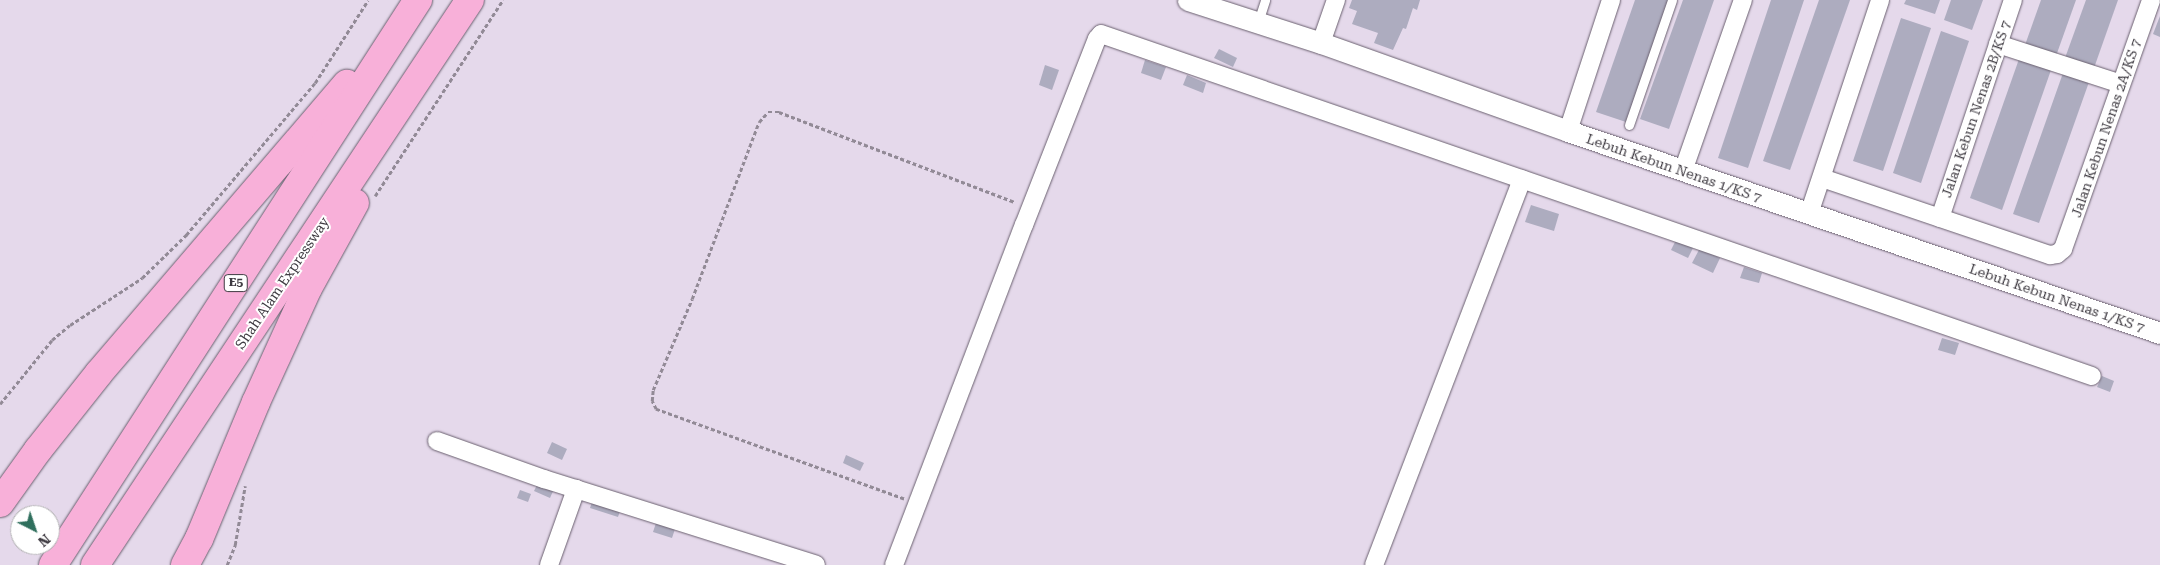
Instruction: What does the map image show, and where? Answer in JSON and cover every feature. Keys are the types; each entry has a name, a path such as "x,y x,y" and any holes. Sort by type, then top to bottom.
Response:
{"highway":[{"path":"0,503 38,450 99,373 346,86 408,0"},
{"name":"E5","path":"53,565 418,0"},
{"name":"Shah Alam Expressway","path":"95,565 470,0"},
{"path":"185,565 199,539 256,402 308,288 448,33"}],"street":[{"path":"1321,43 1336,0"},
{"path":"1568,131 1611,0"},
{"path":"1683,171 1743,0"},
{"path":"1809,214 1880,0"},
{"name":"Jalan Kebun Nenas 2B/KS 7","path":"1940,218 2013,0"},
{"name":"Jalan Kebun Nenas 2A/KS 7","path":"1940,218 2050,255 2057,254 2063,249 2151,0"},
{"name":"Lebuh Kebun Nenas 1/KS 7","path":"1195,1 1321,43 1683,171 2160,333"},
{"path":"894,565 1097,39 1104,34 2092,376"},
{"path":"1998,44 2121,84"},
{"path":"1822,178 1940,218"},
{"path":"1374,565 1522,179"},
{"path":"437,441 576,489 816,565"},
{"path":"549,565 576,489"}],"lane":[{"path":"1258,22 1265,0"},
{"path":"1629,124 1672,0"}],"path":[{"path":"0,404 52,340 142,278 186,235 315,83 368,0"},
{"path":"370,204 503,0"},
{"path":"917,503 656,410 652,401 653,390 692,299 759,122 768,112 779,112 1031,207"},
{"path":"227,565 241,516 246,478"}],"building":[{"path":"1352,0 1420,0 1417,10 1413,8 1406,29 1403,28 1393,50 1374,43 1378,33 1352,24 1357,11 1349,8"},
{"path":"1635,0 1669,0 1626,122 1596,112"},
{"path":"1683,0 1714,0 1669,129 1640,119"},
{"path":"1771,0 1804,0 1748,168 1718,158"},
{"path":"1819,0 1850,0 1790,170 1763,161"},
{"path":"1906,0 1940,0 1935,14 1904,4"},
{"path":"1951,0 1983,0 1972,30 1944,20"},
{"path":"2041,0 2076,0 2056,56 2025,45"},
{"path":"2086,0 2118,0 2094,68 2065,58"},
{"path":"2160,16 2160,37 2153,34"},
{"path":"1901,18 1931,28 1883,171 1853,161"},
{"path":"1941,31 1969,41 1921,183 1893,173"},
{"path":"1219,49 1237,58 1233,67 1214,58"},
{"path":"2019,59 2051,70 2002,210 1970,198"},
{"path":"1145,60 1166,67 1161,80 1141,73"},
{"path":"1045,65 1059,70 1052,90 1039,85"},
{"path":"2063,73 2089,82 2039,223 2013,214"},
{"path":"1187,75 1206,83 1203,93 1183,85"},
{"path":"1531,205 1559,214 1554,231 1525,222"},
{"path":"1677,238 1694,246 1688,258 1671,250"},
{"path":"1700,248 1720,258 1713,273 1692,263"},
{"path":"1744,267 1762,273 1759,283 1740,278"},
{"path":"1942,338 1959,343 1955,355 1938,350"},
{"path":"2102,376 2114,381 2110,392 2097,387"},
{"path":"552,442 567,449 562,460 547,453"},
{"path":"846,455 864,463 860,471 843,463"},
{"path":"538,483 554,489 550,498 534,491"},
{"path":"520,490 531,494 528,502 517,498"},
{"path":"593,499 621,508 618,517 590,508"},
{"path":"657,520 676,526 672,538 653,532"}]}
